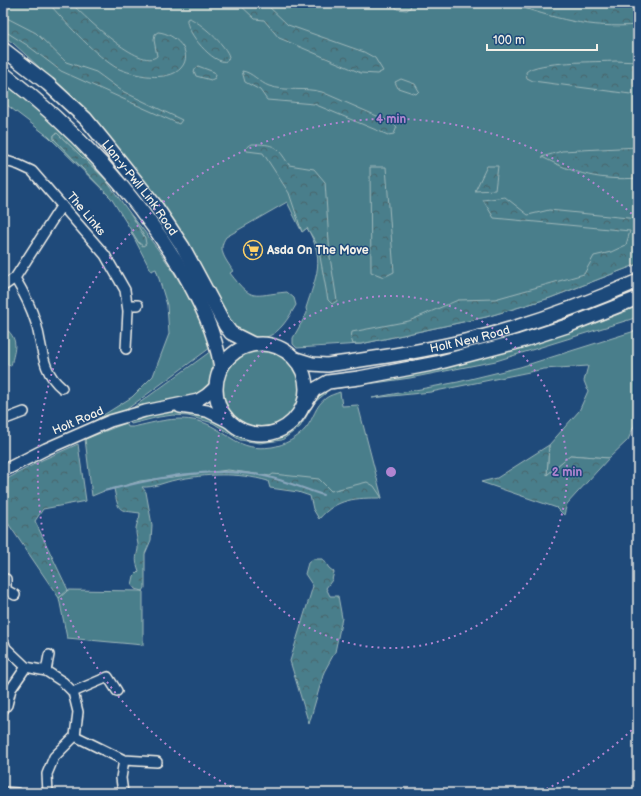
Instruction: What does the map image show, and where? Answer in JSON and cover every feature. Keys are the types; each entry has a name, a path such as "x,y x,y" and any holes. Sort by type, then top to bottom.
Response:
{"highway":[{"name":"Llan-y-Pwll Link Road","path":"3,49 48,84 86,119 155,205 183,247 225,325 231,333 253,344"},
{"name":"Llan-y-Pwll Link Road","path":"3,73 26,91 83,145 123,186 152,223 197,296 212,331 221,367"},
{"name":"Holt New Road","path":"296,359 312,364 328,365 430,348 511,328 600,297 638,281"},
{"name":"Holt New Road","path":"305,404 314,390 328,382 437,362 521,341 567,326 638,298"},
{"path":"253,344 278,346 296,359 306,380 307,392 305,404 299,415 290,424 279,431 267,434 254,434 242,430 231,423 219,406 216,386 221,367 235,352 253,344"}],"main road":[{"name":"Holt Road","path":"3,471 110,421 145,411 198,400 216,386"},
{"name":"Holt Road","path":"168,406 207,411 231,423"}],"street":[{"name":"The Links","path":"3,160 19,164 32,171 105,255 125,290 127,305 124,344"},
{"path":"5,285 15,278 62,205"},
{"path":"15,278 29,302 40,339 42,356 46,368 54,381 62,388"},
{"path":"127,305 138,305"},
{"path":"3,420 24,412"},
{"path":"6,579 4,591 15,596"},
{"path":"3,640 6,648 26,667 46,671 63,682 73,692 78,712 75,736 54,757 47,774 48,793"},
{"path":"46,671 50,655"},
{"path":"3,710 8,705 11,689 26,667"},
{"path":"73,692 109,672 117,691"},
{"path":"75,736 124,760 156,762"},
{"path":"123,793 121,778 124,760"},
{"path":"3,792 17,793"}],"green space":[{"path":"3,3 638,3 638,264 550,298 486,317 361,344 297,348 293,344 293,338 307,313 306,308 316,277 318,259 313,239 307,228 302,232 287,202 226,237 223,242 223,254 233,271 230,273 244,289 254,295 287,292 294,298 296,305 283,325 269,336 261,338 243,332 231,325 170,220 143,179 128,160 87,114 58,85 13,43 3,36"},
{"path":"50,3 71,3 112,40 138,56 149,59 157,56 154,40 155,34 158,32 164,33 181,44 186,56 185,62 175,73 159,76 140,75 117,68 109,63 83,40"},
{"path":"238,3 265,3 288,25 364,52 375,58 383,71 377,74 361,73 279,38 264,20 255,19"},
{"path":"393,3 408,3 411,7 407,10 397,9"},
{"path":"508,3 638,3 638,25 620,26 587,24 557,18"},
{"path":"3,16 36,33 66,62 96,72 122,91 182,120 179,124 61,71 27,45 3,30"},
{"path":"189,18 200,24 218,41 227,52 229,57 227,61 221,61 215,58 201,46 195,39 188,24 187,19"},
{"path":"616,61 638,62 638,95 533,81 527,78 526,72 532,68 555,64"},
{"path":"198,66 214,72 216,75 215,78 211,80 196,76 194,71"},
{"path":"242,71 249,73 266,85 276,88 322,92 393,123 397,127 394,134 388,135 314,104 267,100 260,90 245,82"},
{"path":"401,79 415,84 419,91 416,94 398,88 395,82"},
{"path":"3,81 31,103 81,152 105,179 57,133 54,135 54,139 111,198 49,137 3,102 3,93 6,96"},
{"path":"57,133 105,179 132,216 145,238 146,244 143,246 139,243 111,198 54,139 54,135"},
{"path":"252,144 275,147 289,165 314,169 325,182 330,257 337,301 332,304 328,300 318,246 307,228 302,232 289,193 263,153 247,151 246,148"},
{"path":"638,147 638,178 625,179 588,175 566,168 542,157 562,151"},
{"path":"487,166 498,166 495,190 475,191"},
{"path":"370,167 386,167 394,272 384,277 371,272"},
{"path":"505,197 528,215 549,210 638,219 638,264 550,298 486,317 361,344 353,344 351,338 352,332 409,321 458,300 495,299 584,274 594,256 611,252 626,245 630,231 494,218 483,200"},
{"path":"132,216 156,246 177,278 196,312 210,348 123,412 94,421 132,397 153,376 169,334 167,305 156,269 151,271 131,232 139,243 145,238"},
{"path":"638,306 638,317 496,361 410,378 333,389 449,366 526,346 601,321"},
{"path":"3,326 12,335 15,344 11,366 3,363"},
{"path":"638,330 638,417 628,440 609,458 570,455 547,475 549,445 579,411 588,391 584,381 588,366 544,369 431,392 372,398 458,382 520,367"},
{"path":"211,351 212,369 210,380 199,395 127,412"},
{"path":"261,351 276,354 283,358 293,368 297,375 300,390 297,405 293,412 283,422 276,426 261,429 246,426 239,422 229,412 225,405 222,390 225,375 229,368 239,358 246,354"},
{"path":"325,391 326,393 315,402 300,427 282,440 260,443 240,440 213,423 188,416 173,415 131,424 130,421 165,413 192,413 212,419 250,438 270,440 281,436 294,427 313,402"},
{"path":"340,392 342,406 358,405 382,498 353,494 323,495 265,476 228,472 141,482 104,491 92,496 85,439 126,423 128,427 133,427 159,421 184,419 202,422 212,426 234,440 250,447 272,447 286,443 299,435 309,424 322,401 329,396"},
{"path":"78,444 86,501 43,509 35,521 68,590 59,598 3,516 3,481 42,460"},
{"path":"549,445 547,475 570,455 609,458 567,504 564,515 557,508 481,482 497,478"},
{"path":"228,470 270,476 273,474 319,479 331,491 367,482 374,486 382,498 355,499 340,503 326,512 319,519 313,509 310,496 298,492 270,488 268,481 245,476 210,475 175,480 150,487 142,487 146,492 152,525 151,540 145,554 145,588 143,591 135,589 132,585 134,576 139,571 136,562 138,547 136,526 140,513 123,510 120,508 118,506 114,489 140,481"},
{"path":"313,559 323,559 329,568 334,572 332,580 326,588 330,596 338,596 342,618 335,652 324,672 309,724 290,661 313,586 305,574 308,563"},
{"path":"68,590 143,591 143,645 67,638 59,598"}],"waterway":[{"path":"104,491 184,474 224,472 264,476 323,495"}],"place":[{"name":"Asda On The Move","path":"253,250"}]}
